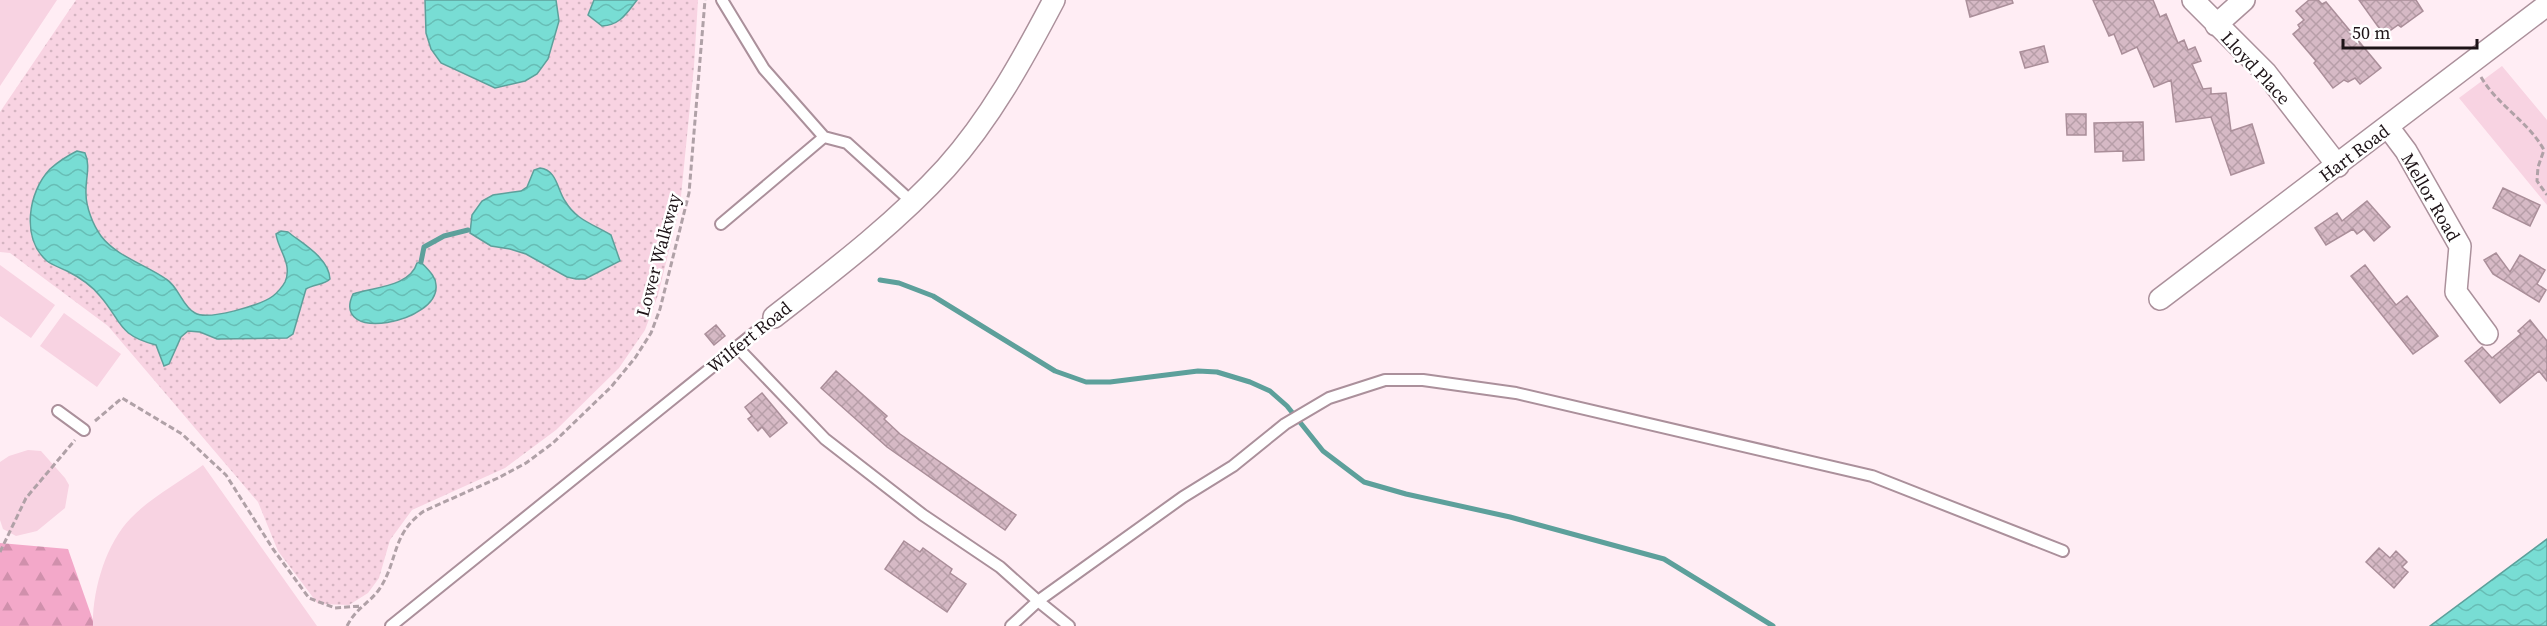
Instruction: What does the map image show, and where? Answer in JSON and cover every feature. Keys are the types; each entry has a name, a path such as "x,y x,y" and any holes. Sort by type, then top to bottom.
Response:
{"street":[{"name":"Wilfert Road","path":"774,317 830,273 912,202 946,168 997,101 1054,0"},
{"name":"Lloyd Place","path":"2193,0 2216,26 2266,73 2338,166"},
{"path":"2216,26 2244,0"},
{"name":"Hart Road","path":"2160,299 2547,5"},
{"name":"Mellor Road","path":"2388,127 2406,151 2460,246 2456,292 2487,334"}],"lane":[{"path":"722,0 764,69 824,137 847,143 912,202"},
{"path":"721,224 824,137"},
{"name":"Wilfert Road","path":"391,626 774,317"},
{"path":"737,347 825,439 923,515 1000,567 1069,626"},
{"path":"1011,626 1038,601 1183,497 1233,466 1285,424 1329,398 1385,380 1423,380 1516,393 1872,477 2063,551"},
{"path":"58,411 84,430"}],"path":[{"name":"Lower Walkway","path":"347,626 361,606 377,592 387,576 402,533 413,519 424,511 507,473 554,443 611,387 635,358 651,333 660,309 689,193 705,0"},
{"path":"2472,62 2499,101 2520,117 2536,135 2544,150 2537,181 2547,195"},
{"path":"0,552 26,498 84,430 122,398 182,434 226,475 273,549 309,598 335,608 361,606"}],"shaded area":[{"path":"0,0 57,0 0,86"},
{"path":"76,0 698,0 680,206 658,295 645,330 619,368 556,430 505,468 412,510 390,540 379,578 368,593 349,605 318,604 278,551 258,502 108,326 10,253 0,252 0,112"},
{"path":"2502,66 2547,120 2547,205 2459,98"},
{"path":"0,265 55,305 31,338 0,316"},
{"path":"64,313 121,354 97,387 40,346"},
{"path":"28,450 41,451 69,485 65,508 37,531 16,536 3,529 0,520 0,462 9,456"},
{"path":"203,465 317,626 93,626 95,598 102,568 122,528 147,503"}],"green space":[{"path":"0,543 68,549 95,626 0,626"}],"water":[{"path":"425,0 556,0 559,21 548,59 537,74 525,81 495,88 441,63 431,49 426,33"},
{"path":"594,0 637,0 618,21 602,26 588,15"},
{"path":"77,151 85,153 87,158 86,199 101,236 123,255 170,282 187,306 195,313 222,314 258,304 273,296 284,284 287,275 286,263 276,234 281,231 288,232 314,252 325,264 330,279 306,289 293,334 287,338 217,339 200,332 188,331 181,337 169,364 164,366 156,345 127,332 93,289 76,276 47,261 33,240 30,215 42,179 50,169"},
{"path":"540,168 550,172 574,213 611,235 620,261 585,279 576,279 567,277 526,254 491,246 470,233 472,215 482,201 493,195 521,191 527,187 534,170"},
{"path":"421,262 433,276 436,285 433,298 421,309 405,318 370,323 357,319 350,310 353,294 399,282 413,271 417,263"},
{"path":"2547,539 2547,626 2430,626"}],"building":[{"path":"1966,0 2012,0 2013,3 1970,17"},
{"path":"2093,0 2153,0 2160,17 2166,14 2178,43 2184,40 2188,50 2195,47 2201,61 2192,64 2203,89 2211,88 2211,94 2226,93 2231,131 2252,124 2264,163 2231,175 2211,117 2176,122 2171,80 2154,87 2137,47 2122,54 2114,34 2109,36"},
{"path":"2309,0 2318,0 2322,4 2326,2 2381,68 2360,84 2355,78 2348,82 2344,80 2333,88 2314,63 2316,61 2293,34 2304,20 2296,11"},
{"path":"2359,0 2416,0 2423,11 2401,27 2398,25 2384,35"},
{"path":"2044,46 2048,62 2025,68 2020,52"},
{"path":"2066,114 2086,114 2086,135 2067,135"},
{"path":"2143,122 2144,160 2123,161 2123,151 2095,152 2094,123"},
{"path":"2503,188 2540,205 2530,226 2493,208"},
{"path":"2367,201 2390,227 2374,241 2364,229 2357,234 2353,229 2326,245 2315,228 2337,213 2342,221"},
{"path":"2496,253 2510,272 2520,255 2545,270 2537,284 2546,290 2539,302 2493,274 2484,260"},
{"path":"2365,265 2396,305 2407,296 2438,336 2413,354 2351,276"},
{"path":"2530,320 2547,341 2547,381 2539,371 2500,403 2465,361 2482,347 2492,358 2521,334 2518,331"},
{"path":"716,325 725,336 714,345 705,334"},
{"path":"836,371 887,416 884,419 900,434 1016,515 1005,530 887,447 821,388"},
{"path":"762,393 787,423 770,437 762,427 758,431 748,419 752,416 745,407"},
{"path":"904,541 920,552 923,548 952,569 950,573 966,584 947,612 885,569"},
{"path":"2379,548 2390,558 2396,551 2407,562 2402,567 2408,572 2394,588 2366,562"}],"waterway":[{"path":"421,262 424,247 444,236 468,230"},
{"path":"880,280 899,283 933,296 1055,371 1086,382 1110,382 1198,371 1217,372 1250,382 1270,391 1287,406 1323,451 1364,482 1406,494 1510,517 1664,559 1773,626"}]}
